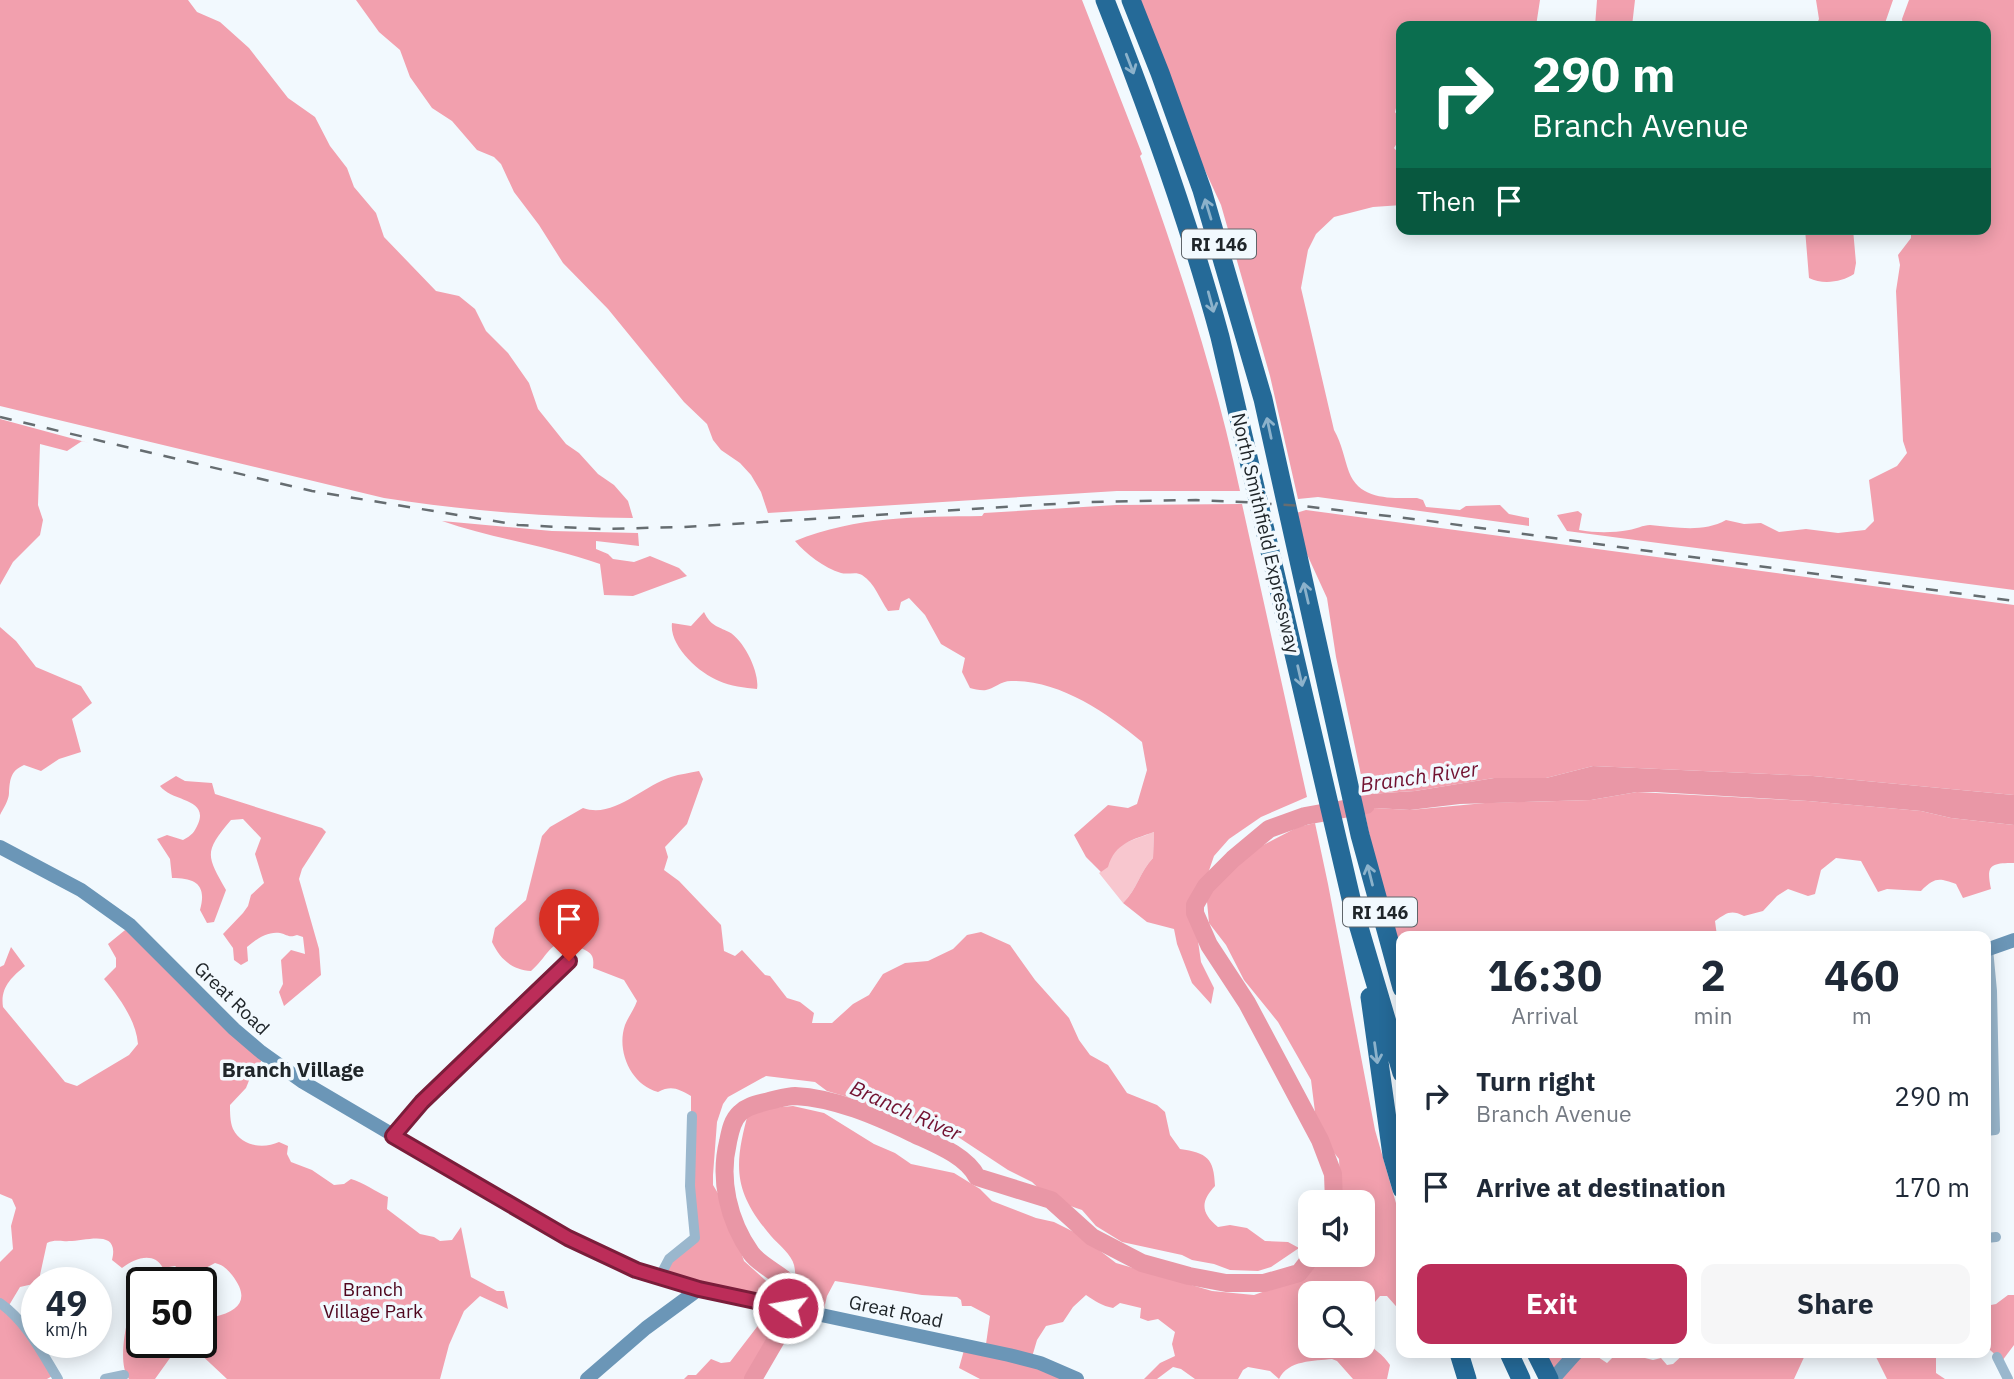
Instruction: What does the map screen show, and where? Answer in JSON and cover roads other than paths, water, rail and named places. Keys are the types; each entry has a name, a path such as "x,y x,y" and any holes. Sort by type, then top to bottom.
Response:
{"highway":[{"name":"North Smithfield Expressway","path":"1105,0 1146,103 1204,276 1336,840 1396,1053"},
{"name":"North Smithfield Expressway","path":"1131,0 1183,135 1228,273 1263,399 1360,835 1396,966"},
{"path":"1368,961 1371,1016 1391,1155 1396,1170"},
{"path":"1461,1358 1467,1379"},
{"path":"1511,1358 1521,1379"},
{"path":"1540,1358 1555,1375"}],"main road":[{"name":"Great Road","path":"0,847 82,890 130,925 224,1020 303,1083 568,1238 659,1278 1020,1358 1040,1363 1077,1379"},
{"path":"1991,949 2014,940"},
{"path":"587,1379 646,1328 699,1289"},
{"path":"1555,1375 1571,1358"}],"street":[{"path":"393,1136 422,1102 569,961"},
{"path":"1991,983 1995,1130 1991,1130"},
{"path":"659,1278 669,1259 695,1238 690,1186 692,1115"},
{"path":"0,1303 10,1310 27,1331 58,1379"},
{"path":"1997,1357 2008,1379"},
{"path":"105,1379 124,1375"}],"waterway":[{"name":"Branch River","path":"1334,1190 1333,1174 1320,1140 1247,1003 1209,945 1195,913 1195,905 1206,886 1269,829 1305,816 1366,805"},
{"name":"Branch River","path":"753,1379 785,1324 784,1279 754,1257 736,1227 727,1199 725,1156 732,1126 740,1113 754,1105 782,1098 795,1096 825,1100 898,1127 957,1156 977,1177 1051,1200 1092,1237 1142,1263 1226,1283 1264,1283 1299,1273 1304,1267"}],"railway":[{"path":"0,417 312,491 518,525 601,529 683,527 1086,502 1242,502 1422,520 2014,601"}],"district":[{"name":"Branch Village","path":"293,1069"}],"park label":[{"name":"Branch Village Park","path":"373,1300"}]}
